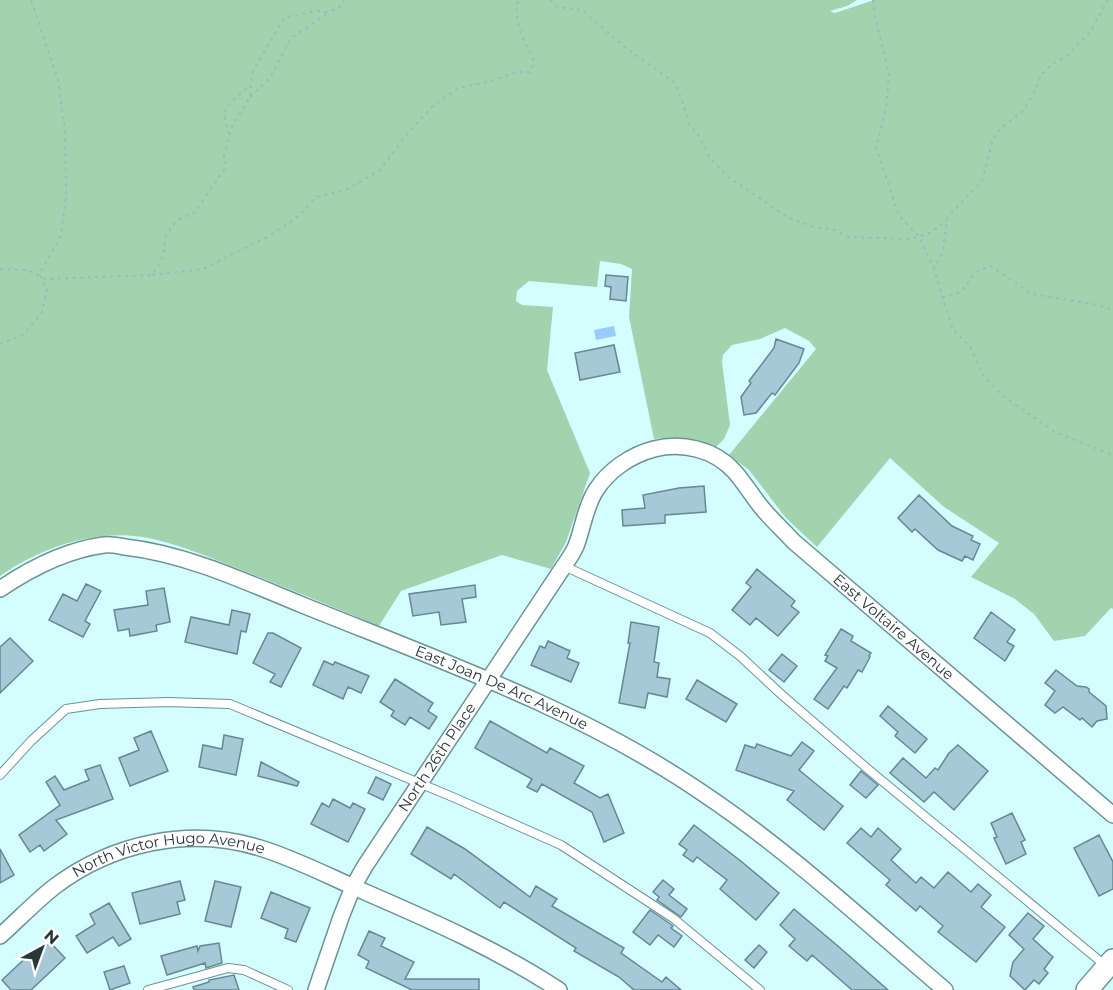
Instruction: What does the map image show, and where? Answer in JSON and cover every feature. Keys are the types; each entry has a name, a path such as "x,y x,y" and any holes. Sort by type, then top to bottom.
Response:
{"street":[{"name":"North 26th Place","path":"316,990 353,887 564,566 575,547 591,499 604,479 614,470 644,452 675,446"},
{"name":"East Voltaire Avenue","path":"675,446 701,450 718,458 734,470 763,509 793,541 1113,815"},
{"name":"East Joan De Arc Avenue","path":"0,589 33,567 70,554 105,545 146,549 212,569 490,680 609,736 700,791 778,849 945,990"},
{"name":"North Victor Hugo Avenue","path":"0,936 52,888 95,861 138,845 205,838 252,846 296,861 436,922 525,968 559,990"},
{"path":"1088,990 1110,964"}],"lane":[{"path":"564,566 710,633 740,656 869,770 1110,964"},
{"path":"0,775 31,741 66,709 100,704 168,702 230,704 561,845 673,918 760,990"},
{"path":"148,990 228,968 244,970 288,990"}],"path":[{"path":"0,344 24,334 42,312 47,290 41,277 41,271 61,236 66,195 65,131 58,80 31,0"},
{"path":"152,275 160,263 165,238 171,228 178,220 195,212 225,168 224,155 232,126 250,97 270,78 291,38 340,7 344,0"},
{"path":"0,268 28,270 41,277 61,279 152,275 203,269 271,235 300,215 316,196 346,190 380,170 407,134 433,106 458,88 492,81 516,72 530,72 534,62 523,40 515,14 517,3 524,0"},
{"path":"550,0 557,7 582,10 626,48 675,83 688,122 701,139 710,158 728,177 789,218 817,228 832,229 849,237 911,239 930,232 947,220 982,181 993,139 999,129 1023,111 1041,75 1052,64 1067,56 1090,32 1108,0"},
{"path":"873,0 889,74 886,110 876,147 899,216 919,236 934,269 953,330 970,346 982,374 1003,396 1055,432 1113,455"},
{"path":"250,97 252,73 284,18 309,12 330,12"},
{"path":"230,137 224,115 227,106 251,85"},
{"path":"934,269 943,251 947,220"},
{"path":"942,298 961,292 976,272 991,266 1032,294 1097,305 1113,310"}],"green space":[{"path":"0,0 857,0 830,11 835,13 874,0 1113,0 1113,609 1111,608 1085,636 1054,641 1034,614 1015,599 971,577 999,543 944,507 890,458 817,547 786,518 749,470 729,455 816,349 809,341 785,328 760,339 732,345 723,355 730,425 724,439 716,447 685,439 654,439 629,317 632,269 621,264 600,261 597,287 529,281 517,291 516,301 522,305 553,307 547,370 590,473 566,542 551,569 502,555 401,591 379,626 195,552 143,537 124,535 86,538 50,549 0,576"}],"water":[{"path":"614,326 616,336 596,340 594,330"}],"building":[{"path":"606,275 628,277 626,301 610,299 611,287 605,286"},
{"path":"776,339 804,349 799,363 775,395 772,393 756,413 744,415 741,397 751,383 749,381 774,348"},
{"path":"614,345 620,372 580,380 575,353"},
{"path":"704,486 706,512 665,515 665,523 623,526 622,510 645,508 643,495"},
{"path":"919,495 952,526 973,536 971,540 980,544 973,560 965,556 962,561 938,550 915,529 912,532 898,518"},
{"path":"757,569 795,601 791,606 799,612 778,636 756,618 750,625 732,610 751,587 746,583"},
{"path":"86,584 101,591 85,621 90,624 83,637 49,620 63,594 77,601"},
{"path":"475,585 476,597 462,599 466,622 441,625 439,612 413,616 409,594"},
{"path":"164,588 170,622 156,625 157,631 130,636 129,629 118,631 114,610 148,605 146,591"},
{"path":"232,610 250,614 246,632 241,631 237,654 185,642 191,617 229,625"},
{"path":"991,612 1015,630 1007,642 1014,646 1005,661 974,638"},
{"path":"631,622 659,627 654,662 659,663 657,677 670,679 667,697 648,693 645,708 619,703 630,643 628,643"},
{"path":"841,629 853,636 851,641 871,653 862,672 858,670 847,688 844,686 828,709 814,699 837,668 825,661 828,656 825,655"},
{"path":"268,633 273,633 301,648 281,687 270,682 275,674 253,663"},
{"path":"10,638 33,661 0,693 0,647"},
{"path":"548,641 570,651 567,658 579,663 571,682 531,665 540,646 545,648"},
{"path":"782,654 797,666 784,682 769,670"},
{"path":"324,661 333,665 335,662 369,676 361,693 348,687 343,699 313,685"},
{"path":"1056,670 1077,686 1089,689 1089,692 1106,706 1107,719 1097,721 1092,727 1063,707 1055,713 1045,705 1055,691 1045,683"},
{"path":"395,679 433,703 428,711 437,717 429,729 410,717 405,725 391,716 394,711 380,702"},
{"path":"697,680 737,704 726,722 686,699"},
{"path":"888,706 927,739 915,753 895,736 898,732 880,716"},
{"path":"490,721 547,753 550,748 584,766 574,783 600,798 608,794 624,833 604,842 592,812 542,784 537,792 527,787 532,779 475,748"},
{"path":"151,731 168,771 130,786 119,758 139,750 134,738"},
{"path":"224,735 243,739 236,775 199,767 203,745 222,749"},
{"path":"802,742 814,751 799,770 843,806 824,830 787,800 794,791 736,770 745,745 755,748 757,744 791,756"},
{"path":"958,745 988,771 954,810 934,792 924,802 890,773 903,758 926,778 935,768 938,770 949,753"},
{"path":"261,762 299,782 297,786 258,776"},
{"path":"100,765 113,799 56,820 67,834 44,851 40,845 30,852 19,835 60,805 46,782 55,776 64,790 89,780 85,770"},
{"path":"861,771 878,785 866,798 850,785"},
{"path":"376,777 391,784 383,800 368,793"},
{"path":"333,799 350,808 353,803 365,809 348,842 311,824 322,803 329,807"},
{"path":"1012,813 1025,840 1021,842 1026,854 1006,864 994,838 997,837 991,823"},
{"path":"694,825 779,893 756,920 720,889 727,880 697,857 693,862 683,855 687,850 679,844"},
{"path":"427,827 465,849 530,897 536,886 557,899 552,906 624,948 621,953 662,982 666,977 681,990 634,990 619,977 574,951 576,948 504,902 500,908 454,874 451,879 411,854"},
{"path":"861,828 871,837 878,828 901,849 891,860 916,883 921,877 934,888 948,872 971,892 978,884 991,895 981,907 1005,927 976,962 938,932 943,926 920,906 916,911 886,885 890,880 847,843"},
{"path":"1099,835 1113,862 1113,889 1099,896 1074,848"},
{"path":"0,849 14,875 0,883"},
{"path":"663,880 674,889 669,895 687,909 681,917 657,900 659,897 653,892"},
{"path":"180,881 185,900 177,902 180,914 140,924 132,893"},
{"path":"215,881 241,887 231,927 205,921"},
{"path":"271,892 310,908 296,942 285,938 288,929 261,918"},
{"path":"109,903 131,939 119,946 113,937 87,953 76,936 95,924 90,914"},
{"path":"794,909 888,990 852,990 812,955 807,961 789,946 795,939 780,925"},
{"path":"650,910 673,926 671,928 682,936 674,947 658,935 650,945 633,932"},
{"path":"1028,913 1044,926 1033,939 1053,957 1044,969 1048,973 1039,984 1034,980 1025,990 1010,976 1013,962 1024,949 1009,935"},
{"path":"369,931 385,938 381,946 414,962 405,979 479,979 479,990 412,990 366,968 369,961 358,955"},
{"path":"50,942 65,958 31,990 11,990 2,980 33,951 37,955"},
{"path":"219,943 222,963 206,968 205,963 167,975 161,956 197,946 198,951 200,946"},
{"path":"759,945 767,952 754,968 745,960"},
{"path":"124,966 130,983 110,990 104,972"},
{"path":"234,975 239,990 194,990 193,987 209,982 209,980"}]}
